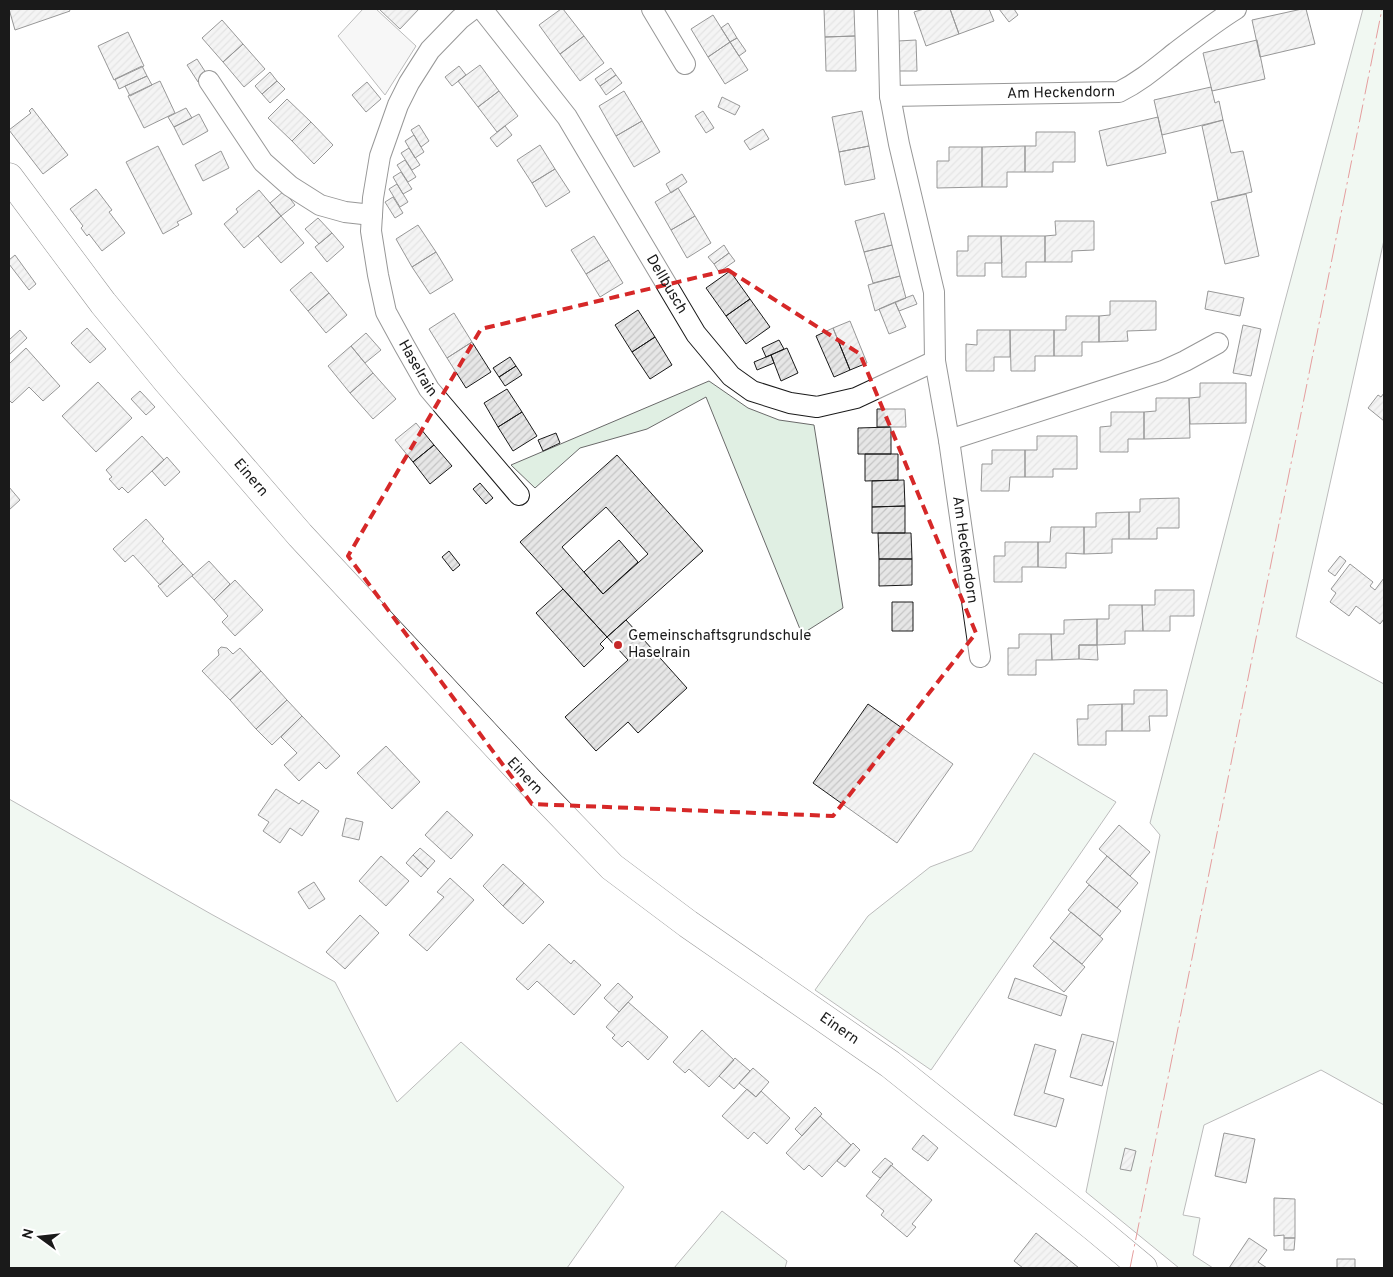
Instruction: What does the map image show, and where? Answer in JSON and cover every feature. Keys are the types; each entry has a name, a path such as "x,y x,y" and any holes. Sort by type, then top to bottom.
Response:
{"main road":[{"name":"Einern","path":"9,177 109,310 167,382 300,535 530,782 612,867 688,924 890,1064 1143,1268"}],"street":[{"name":"Haselrain","path":"473,9 460,19 430,50 409,83 398,105 380,156 373,198 371,231 386,312 429,389 520,495"},
{"name":"Dellbusch","path":"482,9 567,117 696,334 731,376 752,391 790,403 817,407 856,398 935,361"},
{"path":"652,9 685,64"},
{"name":"Am Heckendorn","path":"888,9 890,96 901,153 934,292 935,361 949,440 980,657"},
{"name":"Am Heckendorn","path":"890,96 1119,92 1151,74 1212,24 1236,9"},
{"path":"209,81 264,162 290,186 320,206 345,212 372,215"},
{"path":"949,440 1163,371 1185,362 1218,343"}],"highlighted area":[{"path":"728,270 860,354 976,633 833,816 532,804 348,556 481,329"}],"green space":[{"path":"1363,9 1384,9 1384,240 1296,637 1384,684 1384,1105 1321,1070 1204,1125 1183,1215 1200,1218 1193,1255 1213,1268 1179,1268 1086,1192 1160,835 1150,823 1282,312"},
{"path":"709,381 748,408 779,420 814,425 843,608 802,634 706,397 647,429 580,448 535,488 511,465"},
{"path":"1034,753 1116,802 931,1070 815,990 868,916 930,867 972,851"},
{"path":"9,799 335,982 397,1102 461,1042 624,1187 567,1268 9,1268"},
{"path":"722,1211 787,1261 785,1268 674,1268"}],"shaded area":[{"path":"363,9 376,9 416,46 385,95 338,36"}],"building":[{"path":"9,9 69,9 70,11 15,30"},
{"path":"379,9 419,9 400,29"},
{"path":"563,9 584,36 560,54 539,25"},
{"path":"824,9 854,9 855,36 825,37"},
{"path":"924,9 950,9 959,34 926,46 914,12"},
{"path":"950,9 989,9 994,21 959,34"},
{"path":"999,9 1014,9 1018,15 1009,22"},
{"path":"1306,9 1315,44 1260,57 1252,20"},
{"path":"713,15 730,42 708,57 691,29"},
{"path":"222,20 243,44 223,62 202,38"},
{"path":"728,23 737,38 730,42 721,28"},
{"path":"128,32 144,66 114,80 98,46"},
{"path":"584,36 604,63 580,81 560,54"},
{"path":"855,36 856,71 826,71 825,37"},
{"path":"737,38 746,51 739,56 730,42"},
{"path":"916,40 917,71 899,71 898,41"},
{"path":"1257,40 1265,79 1212,91 1203,53"},
{"path":"730,42 748,70 725,84 708,57"},
{"path":"243,44 265,69 244,87 223,62"},
{"path":"197,59 208,76 198,82 187,65"},
{"path":"480,65 499,91 478,107 458,81"},
{"path":"142,66 147,76 119,89 115,79"},
{"path":"459,66 466,75 452,86 445,77"},
{"path":"611,68 616,75 600,86 595,79"},
{"path":"270,72 277,81 262,94 255,86"},
{"path":"616,75 622,83 606,95 600,86"},
{"path":"147,76 152,85 130,96 125,86"},
{"path":"160,81 175,113 144,128 128,96"},
{"path":"277,81 285,89 270,103 262,94"},
{"path":"367,82 381,99 366,112 352,95"},
{"path":"1211,87 1215,103 1219,101 1223,120 1162,135 1154,100"},
{"path":"499,91 518,116 497,132 478,107"},
{"path":"624,91 642,121 616,136 599,106"},
{"path":"722,97 740,106 735,115 718,107"},
{"path":"287,99 311,122 292,141 268,118"},
{"path":"32,108 68,155 43,174 9,130 31,113 29,111"},
{"path":"186,108 192,118 174,127 168,117"},
{"path":"703,111 714,128 706,133 695,116"},
{"path":"862,111 869,146 839,152 832,117"},
{"path":"199,114 208,131 183,145 174,127"},
{"path":"1158,117 1166,153 1107,166 1099,131"},
{"path":"1223,120 1231,153 1243,151 1252,192 1218,200 1202,126"},
{"path":"642,121 660,152 634,167 616,136"},
{"path":"311,122 333,145 314,164 292,141"},
{"path":"419,125 429,141 421,147 411,130"},
{"path":"505,126 512,135 497,147 490,138"},
{"path":"763,129 769,139 750,150 744,141"},
{"path":"1036,132 1075,132 1075,162 1053,162 1053,172 1025,172 1025,146 1036,146"},
{"path":"414,135 424,152 415,158 405,141"},
{"path":"540,145 555,169 532,183 517,160"},
{"path":"158,146 192,214 177,222 179,225 163,234 126,162"},
{"path":"869,146 875,179 845,185 839,152"},
{"path":"1025,146 1025,172 1007,172 1007,187 982,187 982,147"},
{"path":"949,147 982,147 982,187 937,188 937,161 949,161"},
{"path":"409,148 420,165 412,170 401,153"},
{"path":"221,151 229,168 203,181 195,165"},
{"path":"405,160 416,177 408,182 397,165"},
{"path":"555,169 570,192 546,207 532,183"},
{"path":"401,172 412,189 403,194 393,177"},
{"path":"682,174 687,182 671,193 666,184"},
{"path":"397,184 408,202 400,207 389,189"},
{"path":"678,188 695,216 671,230 655,202"},
{"path":"96,189 112,210 109,212 125,233 102,251 89,234 87,236 81,228 83,226 70,209"},
{"path":"259,190 281,216 244,248 224,224 238,212 236,209"},
{"path":"284,191 295,205 281,216 270,203"},
{"path":"1246,194 1259,256 1225,264 1211,202"},
{"path":"393,197 403,213 395,218 385,202"},
{"path":"884,213 892,245 864,252 855,221"},
{"path":"281,216 304,243 281,263 258,236"},
{"path":"695,216 711,243 687,258 671,230"},
{"path":"318,218 332,233 319,244 305,229"},
{"path":"1055,221 1094,221 1094,250 1072,251 1072,262 1045,262 1045,236 1056,235"},
{"path":"418,225 436,252 412,267 396,239"},
{"path":"332,233 344,247 327,262 315,247"},
{"path":"594,236 609,260 586,274 571,250"},
{"path":"968,236 1001,236 1002,263 985,263 985,276 957,276 957,251 968,251"},
{"path":"1001,236 1045,236 1045,262 1026,262 1026,277 1002,277"},
{"path":"724,245 729,253 714,264 708,257"},
{"path":"892,245 900,276 873,283 864,252"},
{"path":"436,252 453,280 430,294 412,267"},
{"path":"729,253 735,261 719,272 714,264"},
{"path":"15,255 36,284 29,290 9,264 9,260"},
{"path":"609,260 623,283 600,297 586,274"},
{"path":"730,271 750,299 726,316 706,288"},
{"path":"311,272 329,293 308,311 290,290"},
{"path":"900,276 906,298 875,311 868,285"},
{"path":"1208,291 1244,298 1240,316 1205,309"},
{"path":"329,293 347,315 326,333 308,311"},
{"path":"913,295 917,304 899,311 895,302"},
{"path":"750,299 770,327 746,344 726,316"},
{"path":"1110,301 1156,301 1156,330 1127,331 1128,341 1099,342 1099,316 1110,315"},
{"path":"895,302 906,327 889,334 879,309"},
{"path":"638,310 655,337 632,352 615,325"},
{"path":"454,313 472,342 447,358 429,329"},
{"path":"1066,316 1099,316 1099,342 1082,342 1082,356 1054,356 1054,330 1066,330"},
{"path":"850,321 867,363 850,370 833,328"},
{"path":"1243,325 1261,329 1251,376 1233,373"},
{"path":"87,328 106,349 90,363 71,343"},
{"path":"833,328 850,370 834,377 816,336"},
{"path":"20,330 27,338 9,355 9,340"},
{"path":"977,330 1010,330 1010,357 994,357 994,371 966,371 966,344 977,345"},
{"path":"1010,330 1054,330 1054,356 1035,356 1035,371 1011,371"},
{"path":"366,333 381,350 365,363 351,346"},
{"path":"655,337 672,365 650,379 632,352"},
{"path":"779,340 784,349 766,357 762,348"},
{"path":"472,342 491,372 466,388 447,358"},
{"path":"351,346 373,373 350,393 328,366"},
{"path":"26,348 60,386 43,401 29,387 12,403 9,400 9,364"},
{"path":"787,348 798,373 781,381 771,355"},
{"path":"771,355 774,363 757,370 754,362"},
{"path":"510,357 516,366 499,377 493,368"},
{"path":"516,366 522,375 505,386 499,377"},
{"path":"373,373 396,399 373,419 350,393"},
{"path":"98,382 132,418 96,452 62,416"},
{"path":"1200,383 1246,383 1246,423 1190,424 1189,398 1200,397"},
{"path":"507,389 522,412 498,427 484,403"},
{"path":"140,391 155,407 146,415 131,399"},
{"path":"1384,393 1384,421 1368,408 1378,395 1381,397"},
{"path":"1156,398 1189,398 1190,438 1144,439 1144,412 1156,411"},
{"path":"877,409 905,409 906,427 877,427"},
{"path":"522,412 537,436 513,451 498,427"},
{"path":"1111,412 1144,412 1144,439 1128,439 1128,452 1100,452 1100,427 1111,426"},
{"path":"416,423 434,445 413,462 395,440"},
{"path":"891,427 891,454 858,454 858,428"},
{"path":"556,433 560,443 543,451 538,440"},
{"path":"142,436 164,460 128,493 122,487 119,490 109,479 112,477 106,470"},
{"path":"1037,436 1077,436 1077,469 1053,469 1053,477 1025,477 1025,450 1037,450"},
{"path":"434,445 452,466 430,484 413,462"},
{"path":"992,450 1025,450 1025,477 1010,477 1009,491 981,491 982,464 992,464"},
{"path":"865,454 898,454 898,480 865,481"},
{"path":"617,455 703,551 607,637 520,542","holes":["606,507 648,554 603,594 562,547"]},
{"path":"167,457 180,472 165,486 152,471"},
{"path":"904,480 905,506 872,507 872,481"},
{"path":"480,483 493,498 486,504 473,489"},
{"path":"9,487 20,500 9,510"},
{"path":"1179,498 1179,528 1157,528 1157,539 1129,539 1129,512 1140,512 1140,499"},
{"path":"905,506 905,533 872,533 872,507"},
{"path":"1129,512 1129,539 1112,539 1112,553 1084,554 1084,527 1096,527 1096,513"},
{"path":"146,519 164,539 162,541 183,564 160,585 133,555 125,562 113,549"},
{"path":"1051,527 1084,527 1084,554 1066,553 1066,568 1038,567 1038,542 1050,542"},
{"path":"878,533 911,533 912,559 879,559"},
{"path":"619,540 638,562 603,594 584,572"},
{"path":"1005,542 1038,542 1038,567 1022,567 1022,582 994,582 994,556 1005,556"},
{"path":"449,551 460,565 453,571 442,557"},
{"path":"1340,556 1346,561 1335,576 1328,571"},
{"path":"879,559 912,559 912,585 879,586"},
{"path":"209,561 230,584 214,600 192,576"},
{"path":"183,564 193,575 167,597 158,586"},
{"path":"1350,564 1373,582 1370,586 1375,590 1384,578 1384,619 1380,624 1356,606 1349,616 1330,602 1336,593 1331,589"},
{"path":"235,580 263,610 235,636 222,622 228,616 214,600"},
{"path":"563,589 607,637 600,644 604,648 584,667 536,613"},
{"path":"1155,590 1194,590 1194,616 1170,616 1170,631 1143,631 1142,605 1155,605"},
{"path":"892,602 913,602 913,631 892,631"},
{"path":"1109,605 1142,605 1143,631 1125,631 1125,644 1097,645 1097,619 1109,619"},
{"path":"1097,619 1097,645 1079,645 1079,659 1052,660 1051,634 1064,634 1064,620"},
{"path":"626,620 687,688 638,733 628,722 596,751 565,717 628,660 607,637"},
{"path":"1019,634 1051,634 1052,660 1036,660 1036,675 1008,675 1008,648 1019,648"},
{"path":"1079,645 1097,645 1098,660 1079,659"},
{"path":"221,647 227,648 233,654 240,648 261,671 230,700 202,671 219,655 218,650"},
{"path":"261,671 287,700 256,729 230,700"},
{"path":"1134,690 1167,690 1167,716 1149,716 1150,731 1122,731 1122,704 1134,704"},
{"path":"287,700 302,716 272,745 256,729"},
{"path":"868,704 953,764 897,843 813,783"},
{"path":"1122,704 1122,731 1106,731 1106,745 1078,745 1077,719 1088,719 1088,705"},
{"path":"302,716 340,756 326,769 319,762 299,781 284,765 297,753 281,737"},
{"path":"386,746 420,782 392,809 357,773"},
{"path":"276,789 299,804 302,800 319,811 302,836 290,828 280,843 263,831 269,822 258,815"},
{"path":"447,811 473,835 451,859 425,835"},
{"path":"346,818 363,822 359,840 342,836"},
{"path":"1119,825 1150,852 1130,876 1099,849"},
{"path":"420,848 435,861 428,869 413,855"},
{"path":"413,855 428,869 421,877 406,863"},
{"path":"381,856 409,881 386,906 359,881"},
{"path":"1107,856 1138,883 1117,908 1086,882"},
{"path":"503,864 524,883 503,906 483,886"},
{"path":"450,878 474,900 427,951 409,935 444,897 437,892"},
{"path":"314,882 325,899 309,909 298,892"},
{"path":"524,883 544,902 523,924 503,906"},
{"path":"1089,885 1121,911 1100,936 1068,910"},
{"path":"1071,912 1103,939 1082,964 1050,938"},
{"path":"360,915 379,933 345,969 326,952"},
{"path":"1054,941 1085,967 1064,992 1033,966"},
{"path":"549,944 571,964 574,960 601,985 574,1015 537,981 528,990 516,979"},
{"path":"1015,978 1067,996 1061,1016 1008,998"},
{"path":"618,983 633,997 619,1012 604,998"},
{"path":"628,1002 668,1037 648,1060 628,1041 622,1047 612,1038 615,1035 606,1027"},
{"path":"702,1030 734,1060 709,1087 689,1069 685,1073 673,1062"},
{"path":"1082,1034 1114,1042 1102,1086 1070,1077"},
{"path":"1035,1044 1056,1050 1044,1093 1064,1099 1056,1127 1014,1115"},
{"path":"735,1058 750,1071 734,1089 719,1076"},
{"path":"753,1068 769,1082 756,1097 739,1083"},
{"path":"747,1089 756,1097 761,1091 790,1118 767,1144 754,1132 748,1139 722,1116"},
{"path":"815,1107 822,1114 802,1136 795,1129"},
{"path":"820,1116 851,1145 822,1177 809,1165 804,1170 786,1153"},
{"path":"1224,1133 1255,1139 1246,1183 1215,1176"},
{"path":"923,1135 938,1148 928,1161 912,1149"},
{"path":"853,1143 860,1150 845,1167 837,1161"},
{"path":"1125,1148 1136,1151 1131,1171 1120,1169"},
{"path":"885,1158 893,1164 880,1178 872,1172"},
{"path":"891,1165 932,1200 912,1224 916,1227 907,1237 881,1215 884,1211 866,1196"},
{"path":"1274,1198 1295,1199 1295,1238 1284,1238 1284,1235 1274,1236"},
{"path":"1036,1233 1079,1268 1023,1268 1014,1261"},
{"path":"1249,1238 1267,1250 1258,1262 1267,1268 1229,1268"},
{"path":"1284,1238 1295,1238 1294,1250 1284,1250"},
{"path":"1337,1259 1355,1259 1355,1268 1337,1268"}],"power":[{"path":"1130,1268 1382,9"}],"place":[{"name":"Gemeinschaftsgrundschule Haselrain","path":"618,645"}]}
